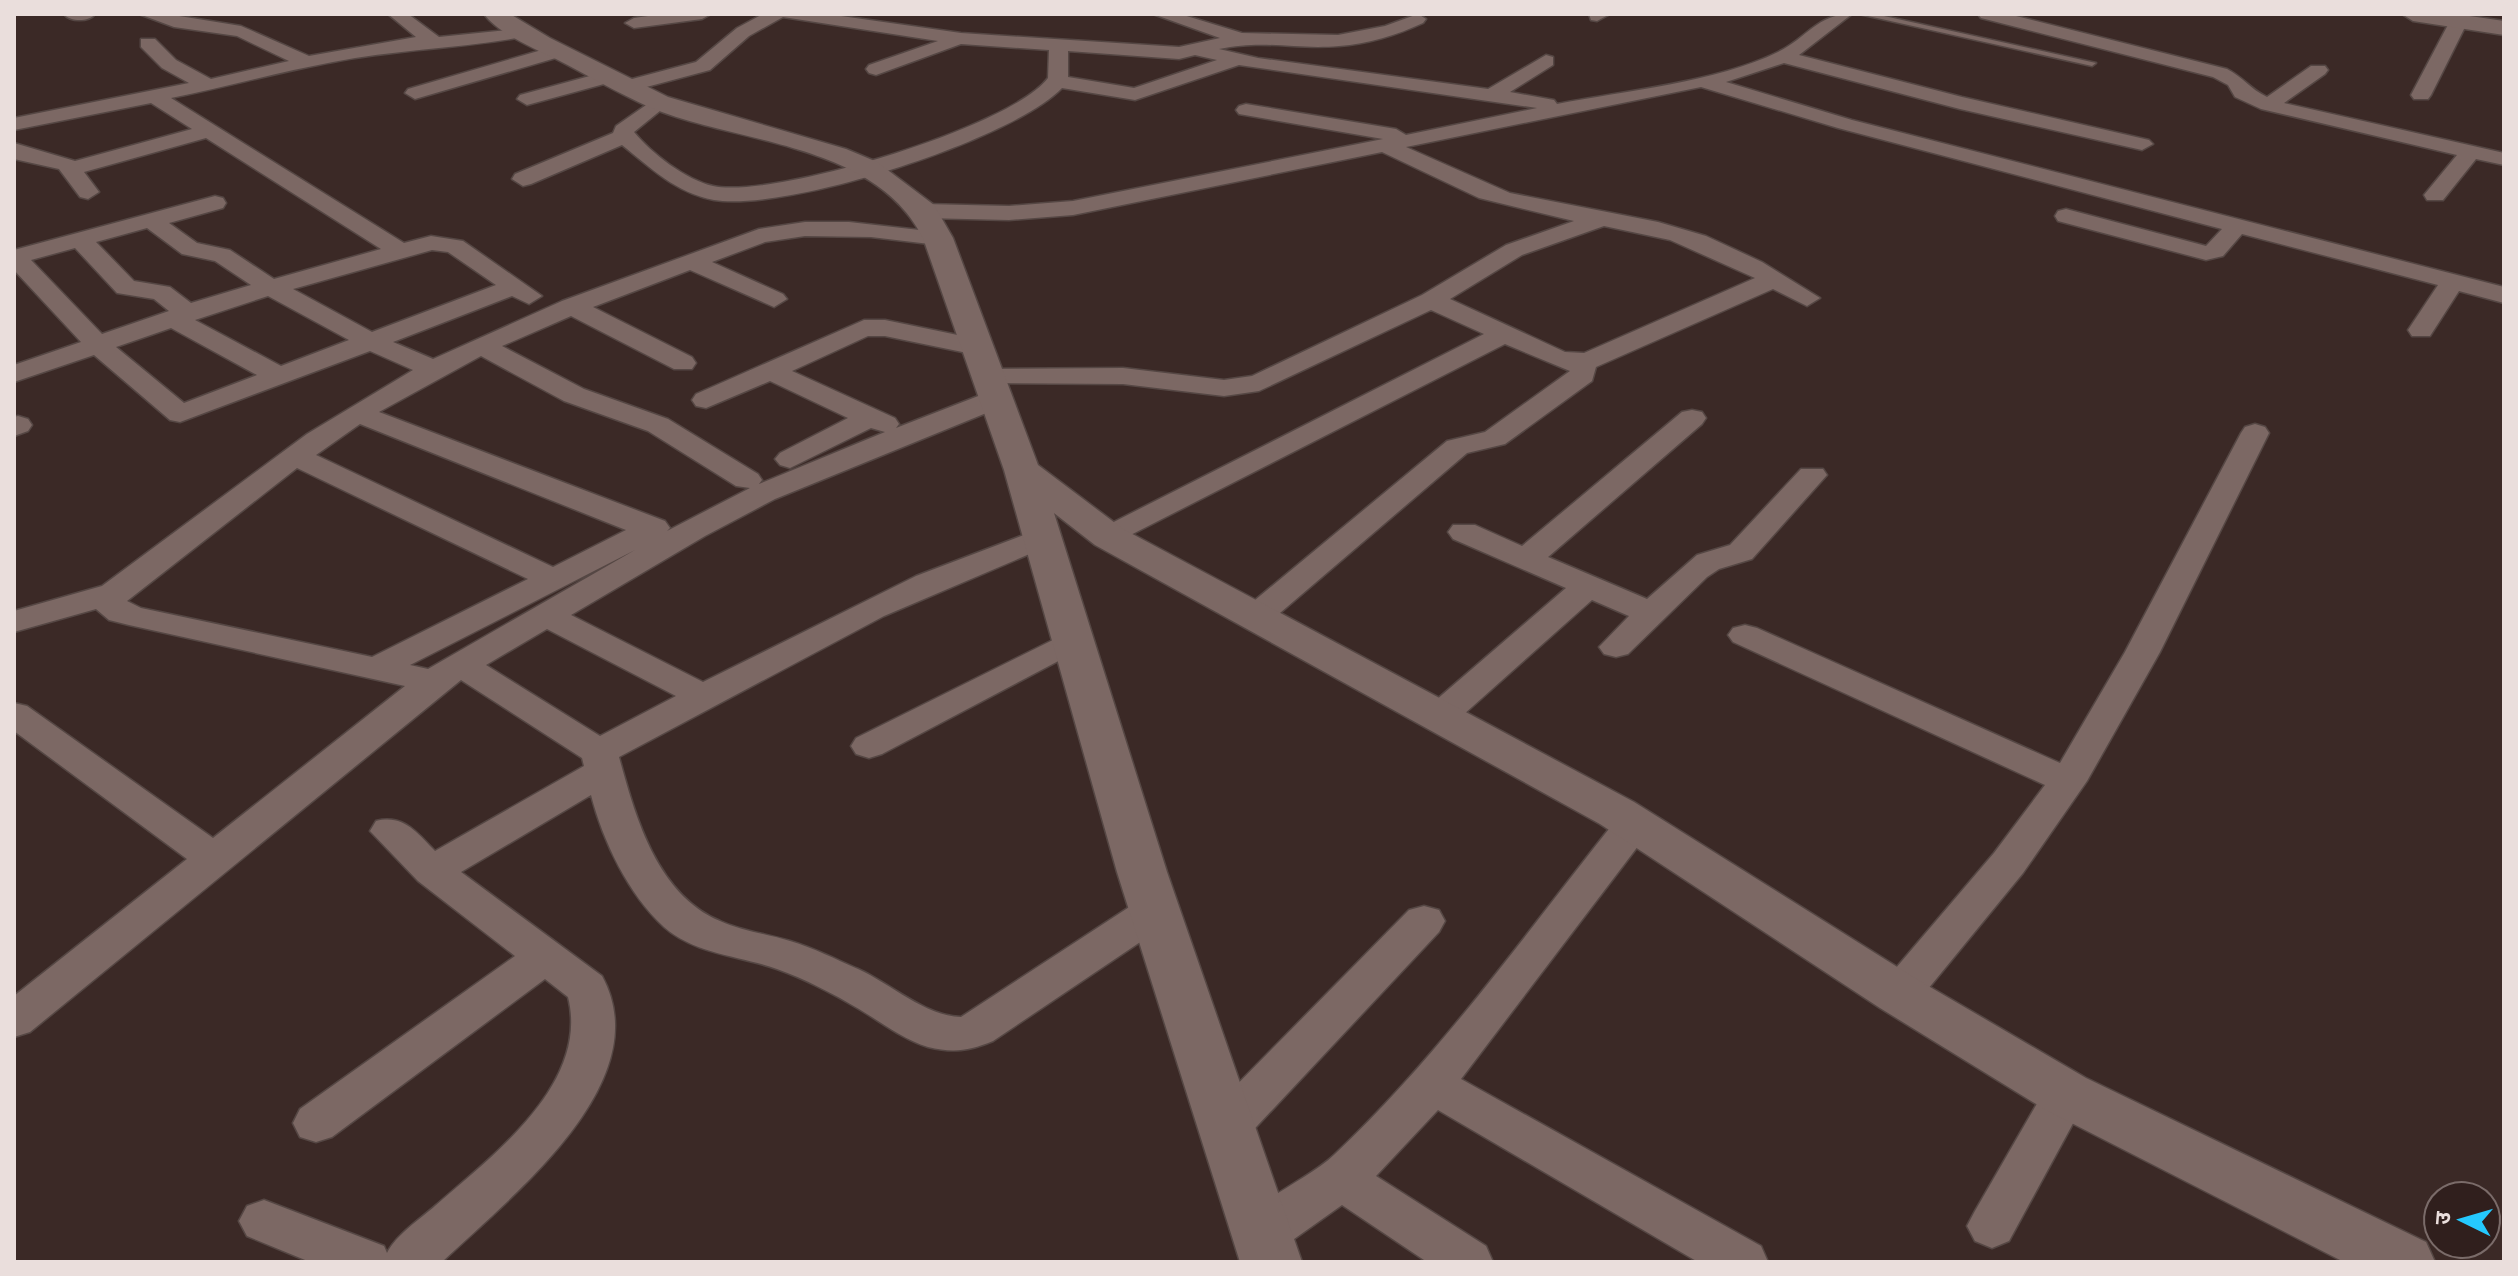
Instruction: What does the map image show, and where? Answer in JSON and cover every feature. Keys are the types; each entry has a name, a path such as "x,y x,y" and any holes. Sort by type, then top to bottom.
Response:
{"street":[{"path":"73,14 86,14"},
{"path":"148,14 174,22 241,31 307,62"},
{"path":"397,14 434,42"},
{"path":"634,23 702,14"},
{"path":"527,99 630,89 703,66 743,32 776,14"},
{"path":"790,14 961,39 1179,53 1239,38"},
{"path":"853,25 896,14"},
{"path":"1162,14 1239,38 1338,41 1390,31 1417,19"},
{"path":"14,622 114,593 295,456 433,369 564,309 759,236 812,227 931,225 1009,213 1073,208 1700,81 1753,70 1783,57 1843,14"},
{"path":"1987,14 2220,73 2236,81 2242,93 2268,105 2504,159"},
{"path":"2413,14 2504,28"},
{"path":"2421,95 2459,21"},
{"path":"14,124 307,62 434,42 468,42 509,23 630,89 837,155 877,173 931,225 1022,470 1155,911 1266,1248 1371,1153 1431,1084 1634,824"},
{"path":"876,69 961,39"},
{"path":"148,43 169,64 208,85"},
{"path":"759,236 773,223 811,202 1018,111 1046,94 1057,81 1059,45"},
{"path":"1197,50 1236,60 1572,107"},
{"path":"415,93 559,51"},
{"path":"1783,57 1960,103 2142,144"},
{"path":"1057,81 1129,95 1236,60"},
{"path":"1492,95 1546,61"},
{"path":"2268,105 2318,70"},
{"path":"1700,81 1901,138 2504,295"},
{"path":"630,89 624,136 689,185 727,194 775,192 877,173"},
{"path":"14,104 82,91"},
{"path":"154,96 400,251"},
{"path":"1901,138 1960,103"},
{"path":"1246,110 1416,138"},
{"path":"129,131 189,117"},
{"path":"14,149 22,155 73,168 211,130"},
{"path":"523,179 624,136"},
{"path":"1385,145 1472,189 1505,200 1604,218 1696,240 1734,256 1807,298"},
{"path":"2435,195 2471,152"},
{"path":"73,168 88,192"},
{"path":"215,203 15,257 99,346 180,414 513,287"},
{"path":"2066,216 2206,253 2215,251 2238,225"},
{"path":"706,400 864,328 885,328 987,374 1123,376 1204,387 1250,385 1279,375 1431,300 1514,250 1604,218"},
{"path":"150,220 190,249 222,255 270,287 370,341 433,369"},
{"path":"80,239 126,288 161,292 181,316 279,376"},
{"path":"14,374 270,287 431,243 455,246 513,287 683,363"},
{"path":"691,261 774,299"},
{"path":"1431,300 1560,360 1576,362 1588,361 1774,279"},
{"path":"2421,330 2453,282"},
{"path":"1109,537 1505,334"},
{"path":"482,346 574,395 658,425 747,480"},
{"path":"1255,617 1457,447 1466,442 1486,442 1495,438 1582,375 1584,370 1576,362"},
{"path":"770,371 907,434"},
{"path":"21,1008 446,673 764,493 907,434 987,374"},
{"path":"359,414 651,529"},
{"path":"376,669 871,417"},
{"path":"1526,559 1692,418"},
{"path":"1899,994 2018,853 2068,781 2126,684 2255,433"},
{"path":"295,456 553,579"},
{"path":"1022,470 1109,537 1441,715 1634,824 1899,994 2066,1094 2404,1262"},
{"path":"1616,647 1696,570 1708,562 1741,552 1812,475"},
{"path":"1464,532 1651,613"},
{"path":"432,871 705,697 938,578 1042,537"},
{"path":"1441,715 1588,586"},
{"path":"114,593 109,603 121,613 376,669 446,673 602,761 618,825 645,875 679,916 706,933 791,957 861,989 930,1030 962,1035 977,1029 1155,911"},
{"path":"545,615 705,697"},
{"path":"1745,635 2068,781"},
{"path":"869,746 1073,640"},
{"path":"14,714 213,858"},
{"path":"390,831 432,871 587,988 594,1010 593,1046 577,1088 546,1129 408,1262"},
{"path":"1226,1127 1424,921"},
{"path":"316,1123 544,957"},
{"path":"1431,1084 1743,1262"},
{"path":"1992,1226 2066,1094"},
{"path":"1341,1179 1468,1262"},
{"path":"264,1221 366,1262"}],"lane":[{"path":"1863,14 2092,63"}]}
